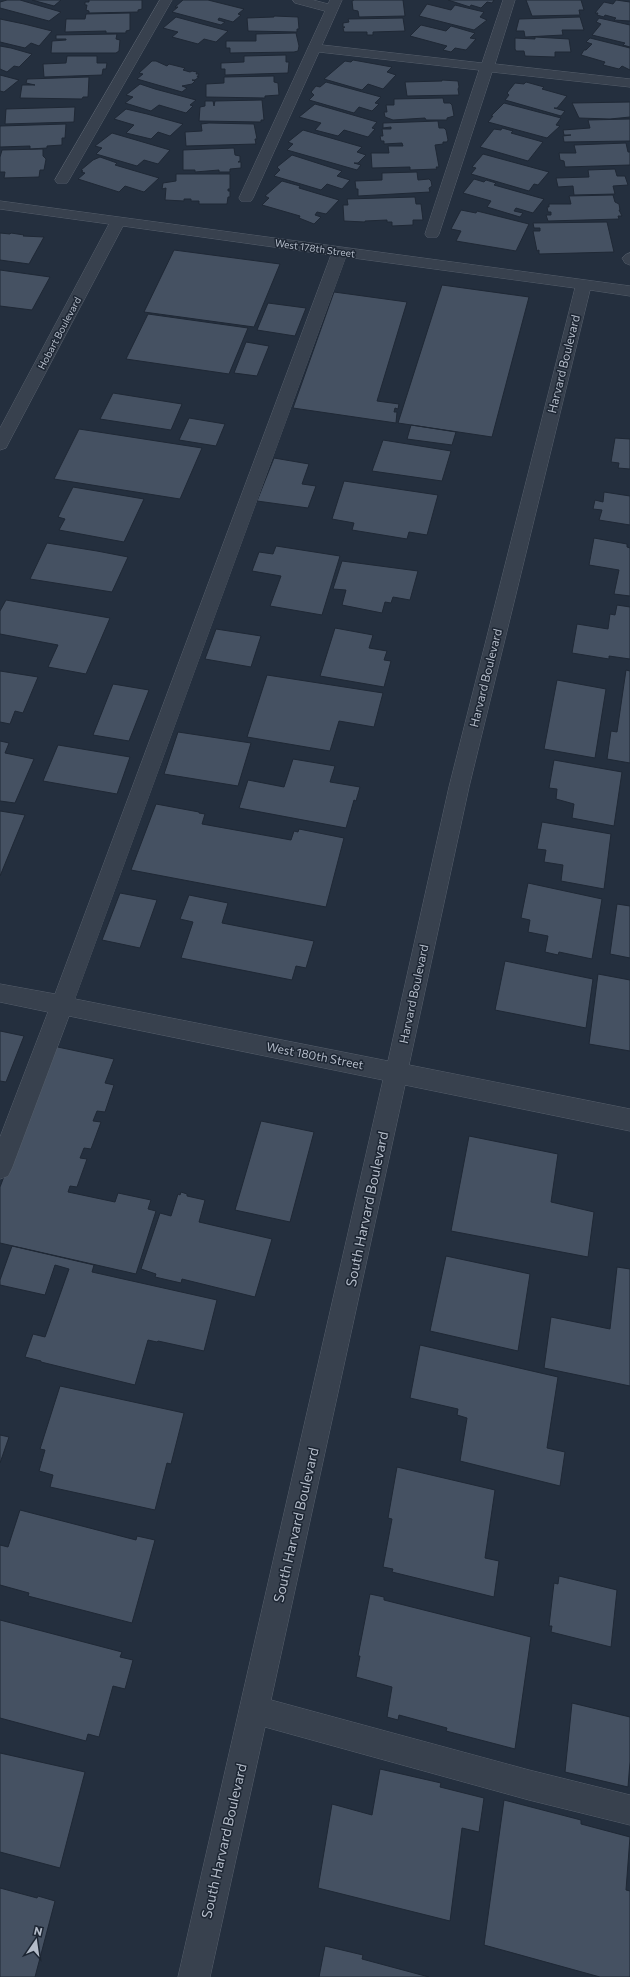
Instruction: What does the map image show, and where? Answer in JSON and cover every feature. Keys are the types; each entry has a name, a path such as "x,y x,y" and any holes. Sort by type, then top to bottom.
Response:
{"street":[{"path":"62,180 166,0"},
{"path":"246,198 334,4 300,0"},
{"path":"432,234 509,0"},
{"path":"314,48 630,83"},
{"name":"West 178th Street","path":"0,205 583,286 630,291"},
{"name":"Hobart Boulevard","path":"0,444 118,221"},
{"path":"0,1168 62,1005 340,252"},
{"name":"Harvard Boulevard","path":"397,1073 459,787 583,286"},
{"name":"West 180th Street","path":"0,993 630,1120"},
{"name":"South Harvard Boulevard","path":"194,1977 397,1073"},
{"path":"254,1710 529,1785 630,1810"}],"building":[{"path":"7,0 20,0 61,12 49,21 0,8 0,2"},
{"path":"32,0 61,0 54,6"},
{"path":"89,0 142,0 142,9 138,10 138,12 89,13 89,11 86,10 87,5 85,5 85,2 89,2"},
{"path":"183,0 208,0 244,9 238,14 241,15 233,22 219,18 218,20 225,22 221,25 172,12"},
{"path":"403,0 405,16 359,17 358,11 353,10 352,1"},
{"path":"448,0 494,0 492,3 487,2 481,8 471,5 470,7"},
{"path":"526,0 581,0 584,10 579,10 580,15 532,16"},
{"path":"616,0 630,2 630,21 614,20 616,18 605,15 604,17 597,15 598,13 595,13 604,2 613,4"},
{"path":"427,4 451,10 455,5 484,12 480,17 487,20 474,30 419,16"},
{"path":"130,13 130,30 126,31 126,33 106,33 106,31 65,32 66,19 85,19 86,14"},
{"path":"274,16 298,17 299,29 297,29 297,32 248,31 247,18"},
{"path":"176,17 228,31 216,42 204,39 198,44 172,37 178,32 163,28"},
{"path":"580,17 584,30 562,30 563,35 525,37 524,31 516,31 519,19"},
{"path":"403,18 405,31 373,32 373,35 367,35 367,32 344,32 343,28 345,27 343,27 343,23 349,22 348,19"},
{"path":"599,18 630,25 630,47 623,45 625,43 592,35 601,24 596,22"},
{"path":"0,19 52,31 39,46 31,43 25,48 0,42"},
{"path":"421,25 446,31 451,26 475,33 470,38 476,39 466,50 455,48 451,52 443,50 447,46 410,36"},
{"path":"296,33 299,46 298,51 294,52 230,53 230,48 226,48 226,41 256,41 256,34"},
{"path":"117,34 116,39 120,40 119,51 116,53 51,53 52,41 66,40 56,39 56,35"},
{"path":"535,37 569,39 571,52 555,52 555,57 525,56 524,51 516,51 515,38 535,39"},
{"path":"590,38 630,48 630,70 622,66 619,69 603,65 605,62 581,55 584,50 592,44 586,42"},
{"path":"0,46 32,54 19,67 14,66 7,72 0,69"},
{"path":"286,55 286,62 289,62 288,73 225,75 225,69 221,69 221,63 244,62 244,56"},
{"path":"67,56 97,56 97,63 107,63 106,69 103,69 102,75 44,77 43,64 66,63"},
{"path":"353,60 392,67 387,72 396,75 383,89 368,84 362,90 324,79 345,61 351,62"},
{"path":"152,61 156,61 167,66 169,64 185,68 183,70 190,72 197,72 196,74 199,74 197,77 199,77 192,80 195,81 192,84 182,86 187,88 182,92 137,79 143,74 139,73"},
{"path":"0,75 19,80 4,92 0,91"},
{"path":"274,76 274,82 278,83 279,95 265,96 265,98 206,97 206,84 224,83 224,77"},
{"path":"89,77 88,97 83,97 82,99 20,98 22,85 35,85 26,83 27,79"},
{"path":"442,80 458,81 459,95 407,96 405,82"},
{"path":"326,82 381,97 375,103 379,104 372,111 359,107 354,113 309,100 314,95 311,92 316,86 320,87"},
{"path":"526,82 544,87 542,89 567,96 557,108 554,108 565,111 561,116 505,100 509,95 507,93 515,83 524,84"},
{"path":"140,84 196,100 190,105 193,106 186,113 159,105 151,111 125,103 133,97 126,95"},
{"path":"443,98 444,103 450,103 452,105 454,116 447,118 447,120 426,120 425,118 393,120 385,117 384,112 387,112 386,105 394,105 394,99"},
{"path":"262,100 264,120 261,120 261,122 199,121 200,107 205,106 205,101 213,101 214,106 215,101"},
{"path":"630,102 630,117 610,119 579,118 572,103"},
{"path":"504,103 561,118 556,125 560,126 547,138 488,122 493,116 491,116"},
{"path":"315,104 377,122 372,128 375,129 368,137 344,130 338,136 315,130 321,123 299,117"},
{"path":"75,107 74,122 5,124 6,109"},
{"path":"126,109 183,124 170,136 158,132 151,139 126,133 134,125 114,119"},
{"path":"630,119 630,141 564,142 563,136 571,135 564,135 563,130 590,128 588,120"},
{"path":"438,121 439,128 444,128 446,130 448,140 447,142 443,142 443,144 435,145 439,167 436,167 437,169 410,170 410,167 372,168 371,153 389,153 388,146 403,146 402,143 384,144 384,141 381,141 380,136 383,136 382,129 391,129 391,127 383,128 383,123"},
{"path":"66,124 65,138 62,138 62,145 30,149 30,146 0,147 0,126"},
{"path":"201,124 254,124 257,139 255,139 256,144 186,146 185,132 202,131"},
{"path":"502,128 513,131 511,133 543,142 528,161 480,147 494,129 501,130"},
{"path":"303,130 362,147 357,152 366,155 358,163 354,163 361,165 357,170 287,150 293,144 288,142"},
{"path":"112,133 170,150 158,164 144,160 137,166 96,154 102,148 95,146"},
{"path":"626,143 628,152 630,152 630,165 565,167 564,161 560,160 559,153 576,153 574,145"},
{"path":"234,148 235,155 240,156 240,161 238,162 241,162 241,168 230,169 230,172 219,172 219,170 195,172 195,170 183,170 183,150"},
{"path":"43,149 43,156 46,159 44,170 40,170 39,177 4,178 5,172 0,172 0,157 2,150"},
{"path":"483,154 549,172 538,185 534,184 529,191 471,174 476,168 472,167"},
{"path":"292,155 342,171 337,176 350,180 342,189 327,184 321,190 274,176 280,170 277,167"},
{"path":"100,157 117,163 115,165 159,178 144,192 125,186 119,192 78,179 85,173 81,172 83,171 81,170 93,160"},
{"path":"615,169 617,176 625,176 628,185 613,186 615,194 574,195 573,186 558,187 556,178 589,177 588,170"},
{"path":"417,172 418,180 429,179 431,181 432,186 429,188 430,192 358,196 358,189 356,189 355,181 382,180 382,173"},
{"path":"176,174 230,174 230,189 228,189 228,191 230,191 230,197 228,197 227,204 199,204 199,201 191,201 191,199 184,199 184,201 165,200 166,188 162,189 163,183 176,181"},
{"path":"474,179 484,182 486,180 496,183 494,185 544,199 533,213 516,208 514,211 523,213 520,217 487,207 491,201 463,193"},
{"path":"282,181 300,186 299,188 339,200 326,214 317,212 315,215 321,217 314,224 299,218 300,216 262,205 269,198 265,196"},
{"path":"613,195 615,202 619,204 619,210 622,216 618,216 619,219 548,221 546,215 551,215 551,212 548,212 547,207 549,207 549,204 571,204 569,196"},
{"path":"415,197 416,204 421,204 423,220 413,220 413,225 392,226 392,222 387,222 387,220 365,222 344,221 343,205 348,205 347,199"},
{"path":"461,210 476,213 477,211 529,224 516,251 456,241 461,231 451,229"},
{"path":"607,222 614,252 539,254 539,250 537,251 533,231 540,231 540,228 534,228 533,223"},
{"path":"0,233 44,237 29,264 0,260"},
{"path":"174,250 280,264 254,327 144,312"},
{"path":"0,270 50,277 32,310 0,306"},
{"path":"442,285 529,297 492,437 398,423"},
{"path":"334,292 407,302 377,401 399,404 398,409 395,408 394,412 397,412 396,423 293,408"},
{"path":"268,303 306,308 295,336 257,330"},
{"path":"148,314 248,328 229,374 126,359"},
{"path":"246,342 269,346 257,376 234,373"},
{"path":"113,393 182,404 171,430 100,419"},
{"path":"189,418 225,424 216,446 179,440"},
{"path":"411,425 456,432 452,445 407,439"},
{"path":"79,429 202,448 180,499 54,479"},
{"path":"615,438 630,439 630,469 618,468 619,463 611,462"},
{"path":"383,440 451,451 442,481 372,471"},
{"path":"274,458 309,464 302,484 316,486 308,508 257,501"},
{"path":"344,481 438,495 427,535 409,532 407,539 352,530 354,523 332,519"},
{"path":"73,487 144,499 124,542 59,530 65,519 58,517"},
{"path":"604,492 630,496 630,525 599,520 602,510 593,509 595,500 603,502"},
{"path":"594,538 627,544 627,547 630,548 630,596 614,594 619,570 589,565"},
{"path":"47,543 128,557 112,592 30,579"},
{"path":"276,546 340,556 322,615 270,606 281,576 252,571 259,552 273,554"},
{"path":"342,561 418,571 410,600 393,597 391,603 385,602 382,613 342,605 346,590 333,589"},
{"path":"6,600 110,618 86,674 48,667 58,645 0,634 0,611"},
{"path":"617,605 630,607 630,659 609,656 609,659 572,653 577,624 608,629 610,614 615,615"},
{"path":"335,628 373,635 369,648 387,651 384,660 391,661 384,687 320,676"},
{"path":"216,629 261,636 251,667 205,659"},
{"path":"626,670 630,671 630,763 607,759 611,731 617,732"},
{"path":"0,671 38,677 23,713 15,711 10,724 0,722"},
{"path":"267,675 383,693 374,727 339,721 330,751 247,737"},
{"path":"557,680 606,689 595,758 544,749"},
{"path":"113,684 149,690 129,741 93,735"},
{"path":"178,732 251,743 238,786 164,774"},
{"path":"0,741 9,743 5,753 34,759 15,803 0,801"},
{"path":"58,745 130,757 117,794 43,781"},
{"path":"293,759 335,766 330,782 360,787 356,801 354,800 346,828 239,808 248,780 284,787"},
{"path":"554,760 622,772 614,826 572,818 574,804 556,799 557,789 549,788"},
{"path":"156,804 205,814 202,824 291,840 294,831 298,832 299,829 344,838 326,907 131,870"},
{"path":"0,811 25,815 0,876"},
{"path":"542,822 611,834 604,889 561,881 563,865 544,862 546,850 537,849"},
{"path":"528,883 602,899 592,959 559,952 558,955 545,952 548,936 528,932 530,920 521,918"},
{"path":"120,893 157,900 140,948 102,940"},
{"path":"189,895 228,903 222,923 314,941 306,968 296,966 292,980 181,958 193,922 180,919"},
{"path":"617,904 630,906 630,958 610,954"},
{"path":"505,961 593,979 586,1028 495,1010"},
{"path":"598,974 630,980 630,1051 589,1044"},
{"path":"0,1031 24,1036 6,1082 0,1081"},
{"path":"53,1046 114,1059 105,1083 114,1085 105,1112 97,1111 93,1121 101,1122 91,1149 84,1148 80,1158 87,1159 77,1187 70,1186 68,1192 115,1202 118,1193 151,1200 148,1209 156,1211 136,1274 0,1243 0,1187"},
{"path":"261,1121 314,1132 290,1222 235,1210"},
{"path":"469,1136 558,1154 551,1202 594,1212 588,1257 451,1231"},
{"path":"181,1192 187,1194 187,1196 205,1200 199,1222 272,1239 255,1297 182,1279 181,1283 155,1277 156,1274 141,1269 160,1213 171,1216 178,1194 180,1195"},
{"path":"12,1246 94,1265 92,1272 217,1300 204,1351 148,1340 135,1385 25,1357 33,1334 45,1337 69,1269 55,1265 45,1295 0,1285 0,1280"},
{"path":"446,1256 530,1274 518,1351 430,1331"},
{"path":"617,1267 630,1269 630,1386 544,1368 551,1317 610,1329"},
{"path":"420,1345 558,1377 547,1448 565,1452 560,1486 460,1461 467,1418 457,1415 458,1409 410,1398"},
{"path":"60,1386 184,1413 171,1464 167,1463 155,1510 50,1487 53,1475 39,1471 45,1450 40,1449"},
{"path":"0,1435 9,1437 0,1463"},
{"path":"397,1467 495,1490 485,1558 499,1561 494,1597 392,1572 393,1569 383,1567 392,1519 388,1518"},
{"path":"20,1510 136,1540 137,1536 155,1540 132,1623 28,1596 29,1593 0,1585 0,1545 8,1547"},
{"path":"559,1576 617,1590 611,1647 551,1632 552,1626 549,1626 554,1583 558,1584"},
{"path":"370,1594 384,1597 384,1600 531,1637 515,1749 446,1731 447,1728 399,1715 398,1720 387,1717 392,1687 356,1677 360,1656 358,1656"},
{"path":"0,1620 122,1652 120,1657 133,1660 125,1689 113,1686 99,1737 88,1734 86,1741 0,1718"},
{"path":"572,1703 630,1717 630,1762 628,1787 565,1772"},
{"path":"0,1753 85,1772 60,1868 0,1852"},
{"path":"380,1769 441,1783 440,1787 484,1798 479,1832 462,1828 450,1921 318,1888 332,1804 372,1815"},
{"path":"504,1800 581,1820 581,1824 630,1837 626,1890 630,1891 630,1977 600,1977 484,1945"},
{"path":"0,1888 37,1898 38,1896 55,1901 35,1977 0,1977"},
{"path":"325,1946 363,1955 362,1959 429,1977 319,1977"}]}
